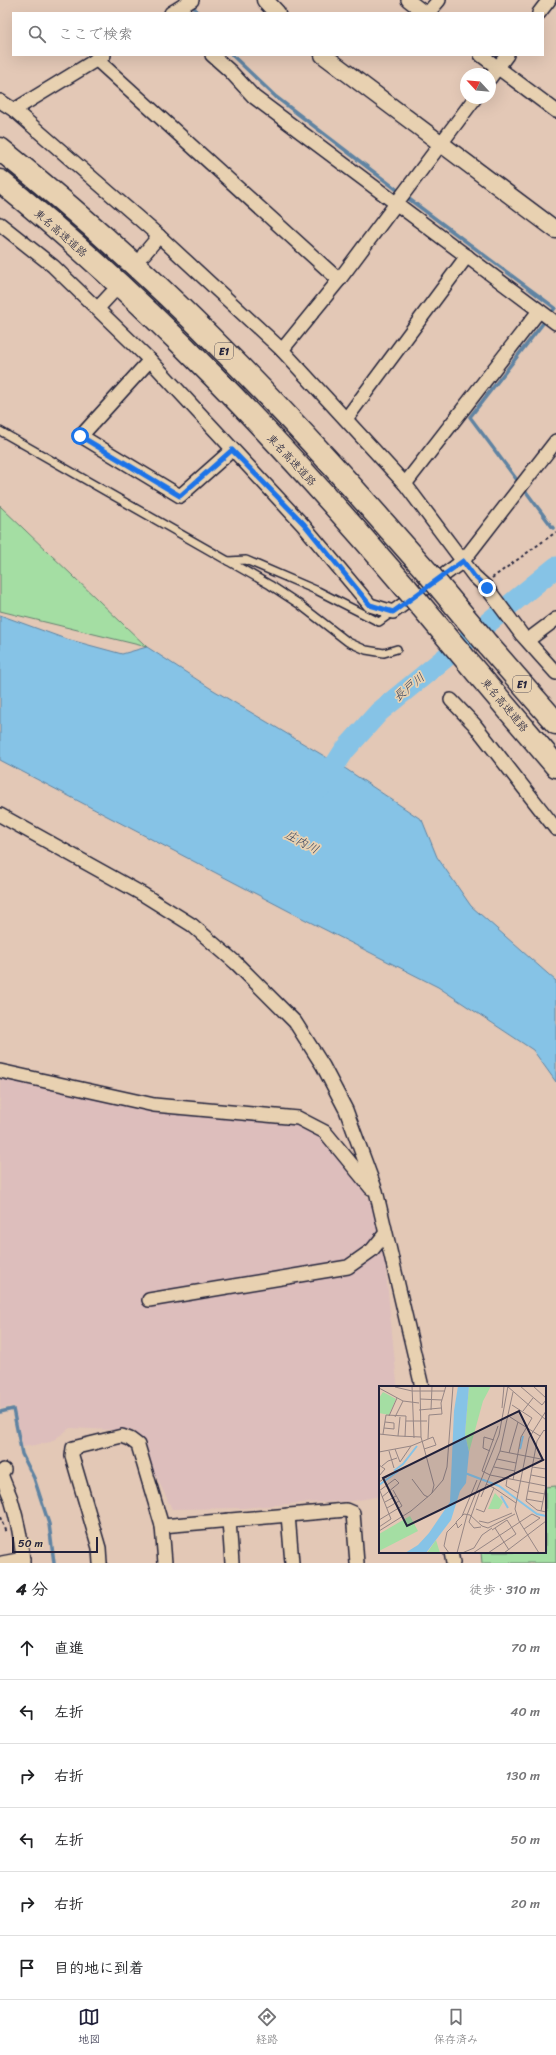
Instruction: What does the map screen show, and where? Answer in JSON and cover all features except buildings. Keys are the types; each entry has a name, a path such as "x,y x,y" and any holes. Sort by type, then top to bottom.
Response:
{"highway":[{"name":"E1","path":"0,149 45,185 146,275 228,355 366,504 556,722"},
{"name":"東名高速道路","path":"0,181 128,292 210,372 343,514 556,766"}],"street":[{"path":"177,8 192,0"},
{"path":"265,0 276,12"},
{"path":"408,0 424,12"},
{"path":"429,12 439,0"},
{"path":"540,12 549,0"},
{"path":"213,56 230,71 254,97 554,322"},
{"path":"324,56 556,230"},
{"path":"482,56 490,68"},
{"path":"496,70 506,56"},
{"path":"14,110 100,57 339,280"},
{"path":"496,74 556,111"},
{"path":"0,101 14,110 158,236 282,350 405,484 463,561 485,586 525,638 556,673"},
{"path":"282,350 339,280 471,104"},
{"path":"0,224 53,266 150,360 232,450 304,524 370,605 393,612 463,561 556,441"},
{"path":"144,254 158,236"},
{"path":"346,419 467,256"},
{"path":"98,308 111,294"},
{"path":"405,484 540,312"},
{"path":"150,360 80,436 180,496 232,450"},
{"path":"525,638 556,619"},
{"path":"451,700 474,724 556,829"},
{"path":"0,815 144,895 192,925 241,968 295,1022 324,1066 346,1110 376,1191 422,1386"},
{"path":"0,1072 154,1105 298,1118 325,1132 368,1185 376,1191"},
{"path":"150,1300 348,1267 372,1250 385,1234"},
{"path":"100,1563 98,1548 72,1456 73,1448 122,1436 134,1442 138,1446 162,1526 165,1563"},
{"path":"2,1563 23,1561 11,1498 1,1473 4,1470"},
{"path":"162,1526 346,1510 353,1513 357,1563"},
{"path":"288,1515 292,1563"},
{"path":"229,1520 232,1563"},
{"path":"451,1553 453,1563"}],"lane":[{"path":"0,431 270,585 299,604 348,642 366,650 384,653 398,649"},
{"path":"227,561 246,560 318,591 379,622 393,612"}],"path":[{"path":"485,586 556,532"}],"shaded area":[{"path":"0,1079 154,1112 297,1123 321,1134 373,1204 384,1252 397,1383 397,1386 379,1386 379,1496 354,1501 301,1503 244,1508 172,1509 134,1431 70,1428 51,1442 23,1447 14,1406 0,1409"}],"green space":[{"path":"0,506 147,647 0,611"},
{"path":"556,1486 556,1563 482,1563 481,1553 546,1553 546,1487"}],"water":[{"name":"庄内川","path":"0,615 63,638 122,654 147,647 210,688 346,769 422,820 437,857 471,906 556,981 556,1082 533,1050 438,987 304,919 0,760"}],"waterway":[{"path":"193,6 197,12"},
{"path":"233,56 276,97 396,189"},
{"path":"409,199 555,308 470,417 517,480"},
{"path":"527,493 553,528"},
{"name":"長戸川","path":"321,787 344,751 379,712 556,567"},
{"path":"0,1412 13,1409 22,1454 34,1478 49,1524 54,1563"}],"route":[{"path":"80,436 180,496 232,450 304,524 370,605 393,612 463,561 474,576 487,588"}]}
